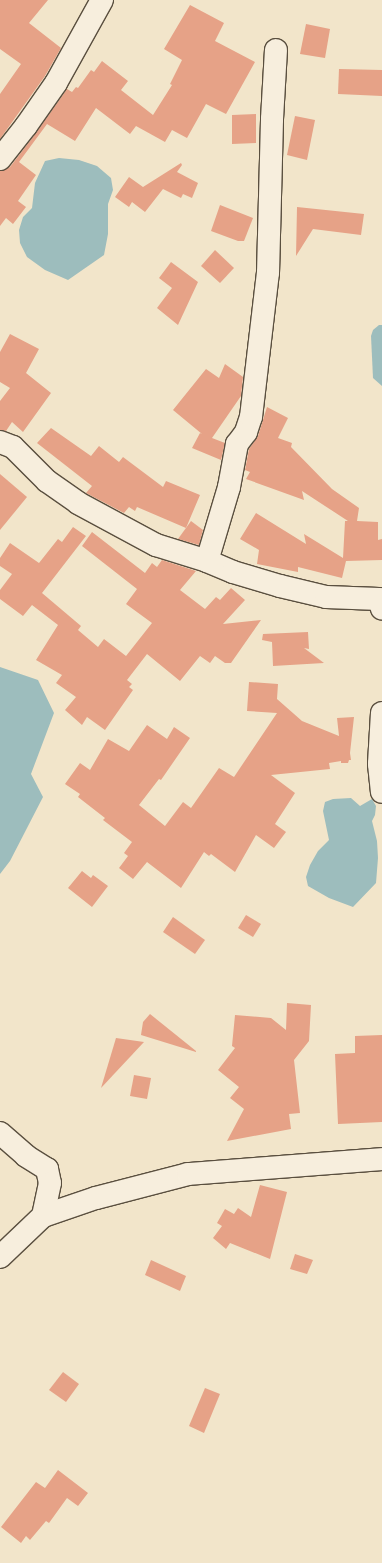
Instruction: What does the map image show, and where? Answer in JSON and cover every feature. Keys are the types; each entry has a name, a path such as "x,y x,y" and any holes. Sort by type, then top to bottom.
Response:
{"street":[{"path":"0,159 56,83 102,0"},
{"path":"207,561 229,487 238,444 246,432 251,417 268,273 272,119 276,50"},
{"path":"0,442 13,447 47,481 78,503 156,545 207,561 233,572 326,597 380,599 382,608"},
{"path":"382,713 380,764 382,792"},
{"path":"0,1133 26,1156 47,1169 50,1183 43,1216"},
{"path":"0,1257 43,1216 96,1198 188,1174 382,1159"}],"water":[{"path":"59,158 79,160 97,166 111,178 113,190 108,204 108,234 104,255 68,280 45,270 27,257 20,243 19,230 23,217 32,208 35,183 45,161"},
{"path":"379,325 382,325 382,386 373,378 371,336 373,330"},
{"path":"0,667 38,680 54,713 31,774 43,797 10,861 0,874"},
{"path":"351,798 360,806 372,799 376,806 375,815 372,821 377,841 378,858 376,883 353,907 329,898 308,886 306,877 310,865 318,851 329,840 323,811 325,802 333,799"}],"building":[{"path":"0,0 48,0 29,23 61,48 45,76 0,139 0,94 21,64 0,49"},
{"path":"190,5 224,23 215,41 255,62 226,114 206,104 187,138 172,130 165,142 136,126 130,134 96,108 75,141 47,124 19,162 36,175 18,201 26,207 13,224 6,218 0,226 0,171 10,167 67,89 72,92 76,87 78,88 91,70 94,72 102,61 128,81 121,90 153,115 172,85 170,84 182,60 164,49"},
{"path":"306,24 330,29 325,58 300,54"},
{"path":"339,69 382,70 382,96 338,94"},
{"path":"256,114 256,143 232,144 232,115"},
{"path":"295,116 315,120 307,160 287,155"},
{"path":"181,163 182,165 177,172 198,183 192,198 183,194 181,198 163,189 145,212 132,202 129,207 115,197 129,177 143,187"},
{"path":"220,205 253,218 244,241 238,241 211,231"},
{"path":"297,207 364,214 361,235 313,229 296,256"},
{"path":"215,250 234,268 220,283 201,266"},
{"path":"171,262 198,282 178,325 157,308 172,288 159,278"},
{"path":"10,334 39,349 26,373 51,393 23,432 12,422 6,431 0,430 0,401 10,388 0,382 0,352"},
{"path":"225,364 243,377 241,396 212,438 225,443 221,460 192,448 200,433 202,434 173,410 206,369 219,378"},
{"path":"267,407 288,418 278,438 292,443 291,447 332,489 359,508 357,521 378,522 378,540 382,539 382,560 346,561 342,578 298,567 298,572 257,564 259,550 240,539 256,513 306,544 304,534 343,558 345,521 348,521 302,491 304,500 246,479 250,472 245,470 249,449 258,436"},
{"path":"51,428 91,456 99,446 119,462 123,457 163,487 166,481 200,495 186,528 137,507 135,511 129,507 124,513 86,493 92,486 37,443"},
{"path":"0,474 27,497 0,530"},
{"path":"191,521 203,530 199,545 178,539"},
{"path":"73,527 86,536 42,593 81,626 78,630 98,647 104,639 126,656 152,623 126,604 137,589 82,546 92,532 145,573 152,563 157,567 162,560 196,571 180,590 205,609 216,597 220,600 231,588 245,600 223,624 261,620 231,663 225,663 215,656 210,663 200,656 180,681 147,654 127,680 132,684 129,687 133,690 105,730 87,717 82,725 65,710 76,697 56,683 62,675 36,660 58,625 32,605 23,616 0,599 0,590 12,574 0,566 0,558 10,543 39,563 58,539 62,542"},
{"path":"308,632 309,649 304,648 324,663 273,666 272,642 262,640 263,634"},
{"path":"249,682 278,684 277,699 302,721 339,736 337,718 354,717 350,753 351,760 349,760 348,763 341,763 341,761 329,763 330,769 271,775 295,793 275,824 286,832 274,848 256,835 235,872 211,854 209,856 204,852 181,888 147,862 133,879 119,868 128,856 124,853 132,842 103,820 105,818 78,797 80,794 65,784 80,763 90,770 108,739 129,751 147,725 167,739 174,727 190,738 161,780 159,779 139,805 165,826 183,802 191,808 219,768 234,777 277,713 247,711"},
{"path":"82,871 91,878 93,875 108,886 92,907 68,888"},
{"path":"246,915 261,924 253,937 238,928"},
{"path":"173,917 205,940 195,954 163,932"},
{"path":"287,1003 311,1005 309,1041 294,1060 300,1113 289,1114 291,1129 227,1141 244,1109 230,1098 239,1087 218,1070 235,1048 232,1046 235,1015 271,1018 286,1030"},
{"path":"150,1014 196,1052 141,1035 143,1022"},
{"path":"382,1035 382,1122 338,1124 335,1054 355,1053 355,1036"},
{"path":"116,1038 144,1042 101,1088"},
{"path":"134,1075 151,1078 147,1099 130,1096"},
{"path":"260,1185 287,1192 270,1259 230,1243 226,1249 213,1238 222,1226 217,1223 225,1209 234,1214 238,1208 251,1217"},
{"path":"295,1254 313,1260 307,1274 290,1269"},
{"path":"151,1260 186,1276 180,1291 145,1275"},
{"path":"63,1372 79,1384 66,1402 49,1390"},
{"path":"205,1388 220,1394 204,1433 189,1426"},
{"path":"58,1470 88,1493 78,1506 67,1498 49,1523 46,1521 30,1540 26,1536 21,1543 1,1527 36,1482 45,1488"}]}
